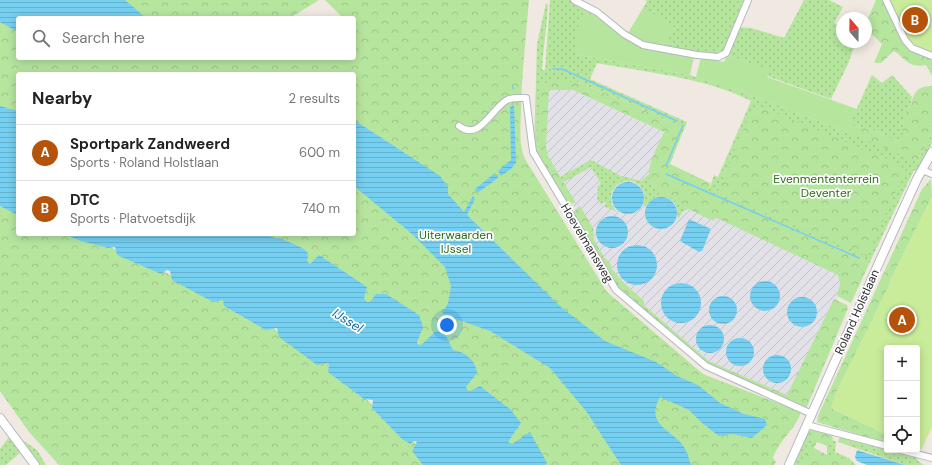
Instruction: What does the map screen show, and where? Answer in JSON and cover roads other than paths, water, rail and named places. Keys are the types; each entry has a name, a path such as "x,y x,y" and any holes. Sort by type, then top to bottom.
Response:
{"street":[{"path":"574,0 597,12 624,34 643,45 697,55 718,57 726,52 748,0"},
{"path":"886,0 908,44 912,48 932,56"},
{"name":"Hoevelmansweg","path":"459,126 466,131 475,130 506,100 526,98 531,144 534,156 616,290 706,366 812,414"},
{"name":"Roland Holstlaan","path":"927,172 932,152"},
{"name":"Roland Holstlaan","path":"789,465 909,199 927,172 932,160"},
{"path":"0,418 35,465"},
{"path":"807,425 884,445"},
{"path":"913,453 932,458"}],"water":[{"path":"0,0 125,0 144,16 16,16 16,31 0,22"},
{"path":"514,105 516,163 511,169 501,176 498,171 511,160 510,107"},
{"path":"0,106 16,110 16,214 0,206"},
{"path":"356,121 440,176 448,187 448,194 464,212 473,196 475,199 467,215 562,308 605,341 656,362 677,376 698,385 720,403 744,414 765,419 767,425 752,438 732,434 719,436 702,423 689,410 660,397 656,407 658,421 684,447 691,465 621,465 586,411 550,368 490,331 442,314 448,303 451,286 445,267 412,234 356,188"},
{"path":"495,173 498,178 479,192 476,192 475,189"},
{"path":"625,182 631,182 641,189 644,198 643,204 637,211 631,214 625,214 615,207 612,201 612,195 619,185"},
{"path":"658,197 664,197 674,204 677,213 676,219 670,226 664,229 658,229 648,222 645,216 645,210 652,200"},
{"path":"609,216 615,216 625,223 628,232 627,238 621,245 615,248 609,248 599,241 596,235 596,229 603,219"},
{"path":"689,219 711,229 702,251 699,252 680,241"},
{"name":"IJssel","path":"69,236 270,236 281,238 305,250 308,253 307,261 310,264 319,255 367,287 364,299 367,302 370,302 376,294 386,294 419,315 423,327 417,342 418,344 421,345 435,332 443,333 453,350 466,355 475,364 477,373 466,387 467,390 470,391 480,386 510,409 521,423 508,442 512,444 530,432 547,463 545,465 423,465 412,451 417,442 414,441 410,444 402,439 372,408 373,400 364,399 328,372 329,365 327,363 317,365 279,337 277,328 266,330 224,306 223,300 213,302 172,280 170,271 167,270 161,274 117,255 115,247 108,248 81,241"},
{"path":"641,245 648,248 654,254 657,265 656,273 648,282 641,285 633,285 626,282 618,273 617,261 620,254 629,246"},
{"path":"765,281 776,285 780,296 776,307 765,311 754,307 750,296 754,285"},
{"path":"677,283 685,283 692,286 698,292 701,303 698,314 692,320 685,323 677,323 670,320 664,314 661,307 661,299 664,292 670,286"},
{"path":"723,296 733,300 737,310 733,320 723,324 713,320 709,310 713,300"},
{"path":"802,297 808,298 816,306 816,318 808,326 802,327 796,326 788,318 787,312 788,306 796,298"},
{"path":"710,325 720,329 724,339 720,349 710,353 700,349 696,339 700,329"},
{"path":"740,338 750,342 754,352 750,362 740,366 730,362 726,352 730,342"},
{"path":"777,355 787,359 791,369 787,379 777,383 767,379 763,369 767,359"},
{"path":"857,450 905,465 867,465 857,461 855,457"}],"waterway":[{"path":"553,69 562,69 677,121"},
{"path":"666,166 683,125"},
{"path":"666,174 859,258"}],"place":[{"name":"DTC","path":"915,20"},
{"name":"Sportpark Zandweerd","path":"902,320"}],"park label":[{"name":"Evenmententerrein Deventer","path":"826,186"},
{"name":"Uiterwaarden IJssel","path":"456,242"}]}
